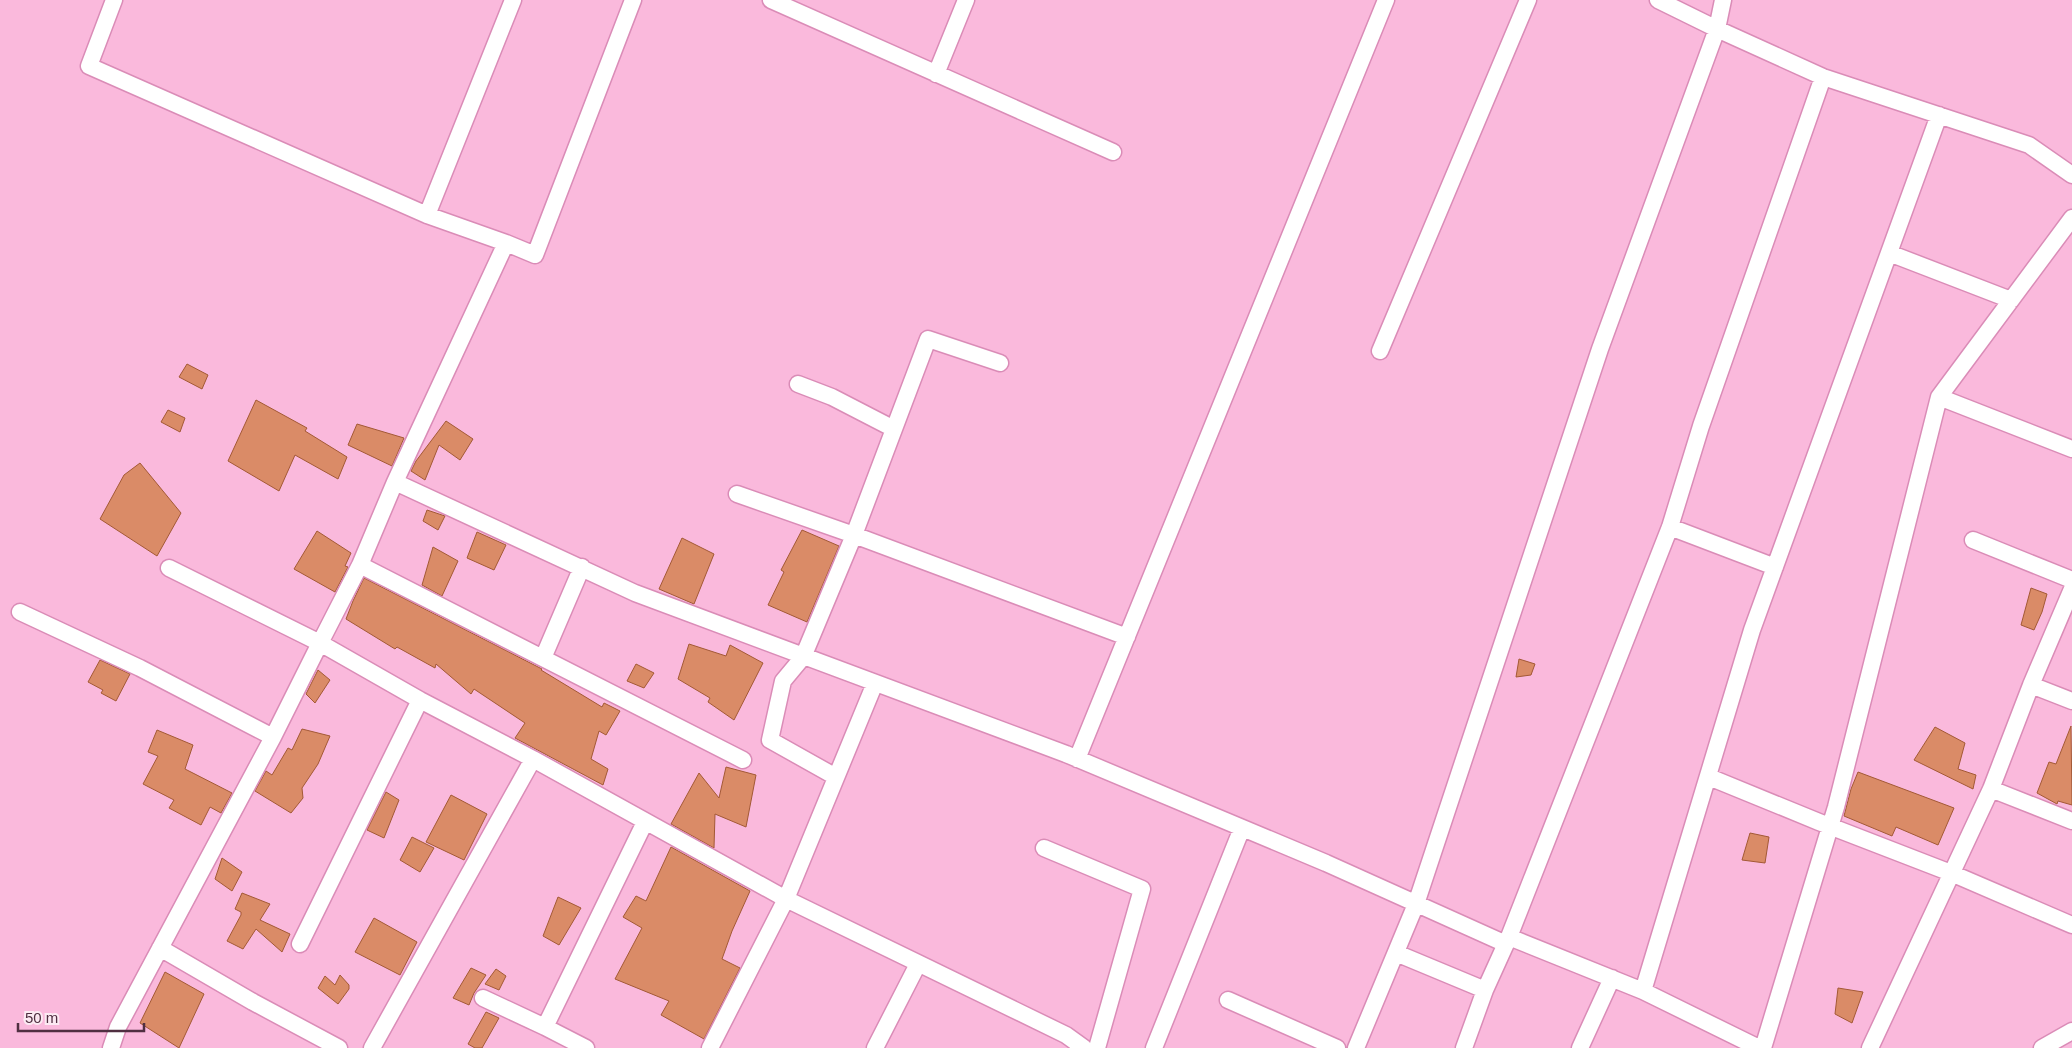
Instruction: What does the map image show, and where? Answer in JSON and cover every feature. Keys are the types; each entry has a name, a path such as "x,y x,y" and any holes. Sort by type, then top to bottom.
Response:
{"street":[{"path":"114,0 89,66 427,215 535,255 633,0"},
{"path":"427,215 513,0"},
{"path":"772,0 1113,152"},
{"path":"936,74 966,0"},
{"path":"1077,759 1386,0"},
{"path":"1380,351 1528,0"},
{"path":"1658,0 1823,77 2028,145 2072,175"},
{"path":"1356,1048 1416,904 1600,349 1717,29 1723,0"},
{"path":"1464,1048 1485,990 1508,940 1670,526 1701,426 1823,77"},
{"path":"1643,991 1752,630 1939,115"},
{"path":"395,482 635,593 1077,759 1416,904 1643,991 1761,1048 1830,826 1939,397 2072,218"},
{"path":"111,1048 118,1028 273,736 360,565 395,482 506,243"},
{"path":"1889,253 2010,300"},
{"path":"836,777 770,740 783,681 803,657 854,535 928,339 1000,364"},
{"path":"798,384 832,397 894,429"},
{"path":"1939,397 2072,449"},
{"path":"737,494 854,535 1127,637"},
{"path":"1670,526 1775,567"},
{"path":"1973,540 2072,580"},
{"path":"360,565 743,760"},
{"path":"543,658 582,567"},
{"path":"169,568 320,643 420,700 786,899 918,964 1063,1042 1084,1048"},
{"path":"1870,1048 1991,790 2031,684 2072,589"},
{"path":"20,612 140,668 273,736"},
{"path":"710,1048 786,899 875,683"},
{"path":"2031,684 2072,701"},
{"path":"300,944 420,700"},
{"path":"372,1048 533,760"},
{"path":"1709,777 1951,873 2072,925"},
{"path":"1991,790 2072,821"},
{"path":"545,1027 645,822"},
{"path":"1154,1048 1242,828"},
{"path":"1044,848 1142,889 1097,1048"},
{"path":"160,948 253,1002 339,1048"},
{"path":"1396,953 1485,990"},
{"path":"875,1048 918,964"},
{"path":"1580,1048 1612,978"},
{"path":"484,998 586,1048"},
{"path":"1228,1000 1337,1048"},
{"path":"2042,1048 2072,1031"}],"building":[{"path":"187,364 208,375 202,389 179,377"},
{"path":"256,400 307,428 305,431 347,457 338,479 295,455 279,491 228,461"},
{"path":"168,410 185,418 180,432 161,422"},
{"path":"446,421 473,439 460,460 439,445 425,480 411,471 416,461"},
{"path":"357,424 404,438 392,466 348,445"},
{"path":"140,463 181,513 157,556 100,519 124,475"},
{"path":"427,510 445,516 438,530 423,521"},
{"path":"802,530 839,546 807,622 768,605 784,572 781,570"},
{"path":"317,531 351,553 345,566 348,567 335,592 294,569"},
{"path":"477,532 506,545 494,570 467,558"},
{"path":"682,538 714,554 694,604 659,589"},
{"path":"433,547 458,561 442,596 422,585"},
{"path":"364,578 542,669 602,707 604,703 620,711 606,735 599,731 591,759 608,769 603,785 515,738 525,723 474,689 471,694 436,664 435,668 397,647 395,649 346,619"},
{"path":"2031,588 2047,594 2034,630 2021,625"},
{"path":"689,644 726,656 730,645 763,663 734,720 708,702 710,698 678,679"},
{"path":"1519,659 1535,664 1531,675 1516,677"},
{"path":"100,660 130,674 116,701 101,693 103,690 88,682"},
{"path":"636,664 654,673 644,688 627,681"},
{"path":"318,670 330,680 315,703 306,694"},
{"path":"2071,726 2072,805 2058,801 2057,804 2037,793 2049,762 2056,764"},
{"path":"1935,727 1965,743 1958,769 1976,775 1973,789 1914,760"},
{"path":"302,729 330,736 318,764 302,788 303,798 291,813 255,791 266,771 272,775 288,748 292,750"},
{"path":"157,730 193,745 185,769 232,793 221,813 210,807 201,825 169,808 174,800 143,784 158,756 148,752"},
{"path":"726,767 756,775 746,827 715,814 714,848 671,824 699,773 719,798"},
{"path":"1858,772 1954,808 1938,845 1896,827 1892,836 1844,816 1851,789"},
{"path":"386,792 399,800 384,838 367,830"},
{"path":"451,795 487,814 464,860 426,842"},
{"path":"1750,833 1769,837 1765,863 1742,860"},
{"path":"412,837 434,848 420,872 400,860"},
{"path":"671,847 750,891 722,959 740,968 704,1039 661,1015 669,1001 615,979 642,928 623,917 636,896 646,901"},
{"path":"222,858 242,872 232,891 215,879"},
{"path":"242,893 270,904 260,920 290,934 282,952 256,929 243,949 227,941 241,915 241,912 235,909"},
{"path":"558,897 581,908 559,945 543,936"},
{"path":"374,918 417,942 400,975 355,952"},
{"path":"471,968 486,975 474,993 469,1005 453,998"},
{"path":"496,969 506,976 499,990 485,984"},
{"path":"165,972 204,994 179,1048 140,1023"},
{"path":"340,975 349,985 349,989 338,1004 318,988 325,976 335,985"},
{"path":"1838,988 1863,992 1852,1023 1835,1014"},
{"path":"486,1012 499,1018 482,1048 475,1048 468,1044"}]}
